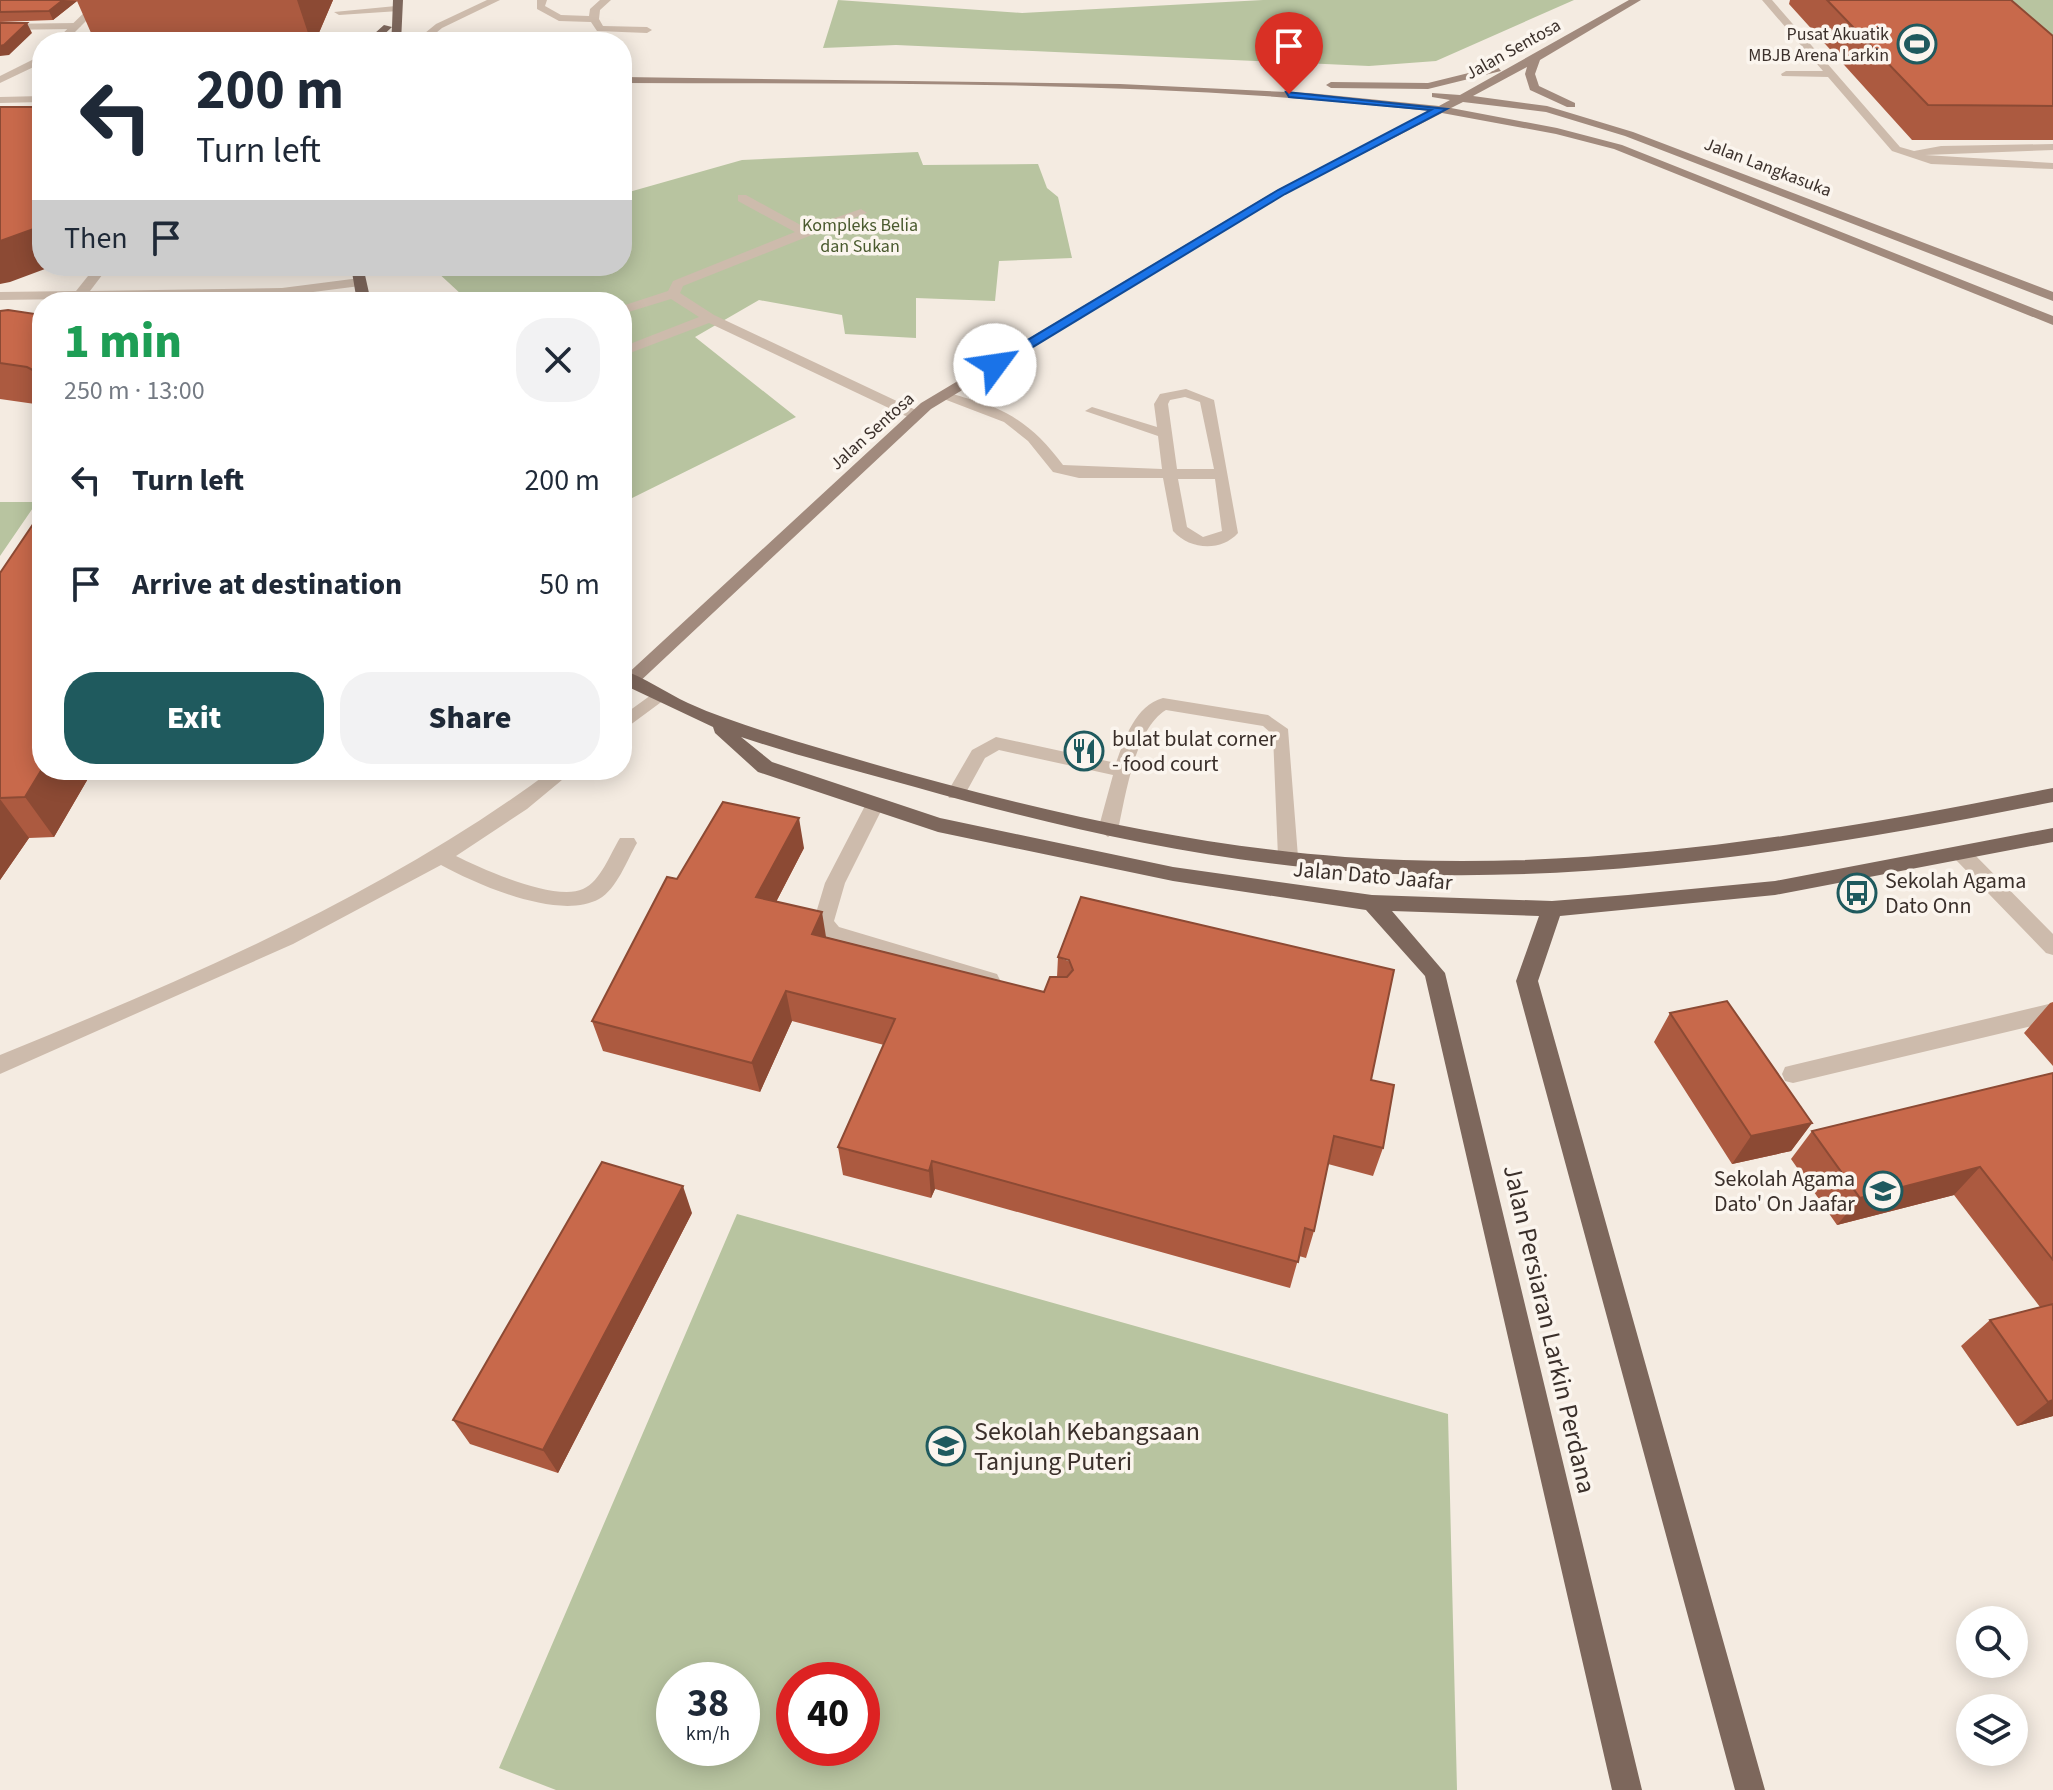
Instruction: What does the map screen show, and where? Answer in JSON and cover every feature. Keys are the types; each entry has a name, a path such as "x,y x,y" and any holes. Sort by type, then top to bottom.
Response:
{"main road":[{"name":"Jalan Sentosa","path":"632,673 915,415 943,396 1281,192 1463,98 1636,0"},
{"path":"379,32 394,15 406,32"},
{"path":"632,71 972,72 1311,85 1428,86 1457,81 1535,58"},
{"path":"1535,58 1530,74 1534,88 1629,134"},
{"path":"632,80 955,82 1227,91 1319,96 1442,109 1544,125 1618,147 2053,321"},
{"name":"Jalan Langkasuka","path":"1311,85 1463,98 1547,109 1629,134 2050,294"},
{"path":"359,276 361,292"},
{"name":"Jalan Dato Jaafar","path":"632,681 715,724 956,793 1108,830 1345,864 1455,867 1607,864 1746,850 1930,820 2053,795"},
{"name":"Jalan Dato Jaafar","path":"715,724 765,767 938,825 1173,874 1372,903 1552,909 1775,888 1963,855 2053,835"},
{"name":"Jalan Persiaran Larkin Perdana","path":"1372,903 1435,973 1627,1790"},
{"path":"1552,909 1527,981 1750,1790"}],"street":[{"path":"0,27 78,31 102,0"},
{"path":"432,32 495,0"},
{"path":"542,0 540,7 547,14 594,19"},
{"path":"606,0 595,9 594,19 600,29 647,30"},
{"path":"1767,0 1896,149 1911,156 1962,164 2053,166"},
{"path":"339,12 394,15"},
{"path":"0,66 32,63"},
{"path":"0,80 32,65"},
{"path":"1786,74 1830,74"},
{"path":"0,88 32,83"},
{"path":"0,100 32,99"},
{"path":"1911,156 1941,149 2053,147"},
{"path":"742,198 805,232"},
{"path":"632,307 673,294 678,284 805,232 861,213"},
{"path":"82,292 95,276"},
{"path":"282,292 360,282"},
{"path":"673,294 709,318 915,415"},
{"path":"0,296 32,296"},
{"path":"632,348 709,318"},
{"path":"1180,393 1202,396 1210,404 1230,533 1218,541 1204,542 1182,533 1170,474 1162,400 1180,393"},
{"path":"943,396 996,409 1032,432 1058,469 1079,473 1222,474"},
{"path":"1092,411 1165,434"},
{"path":"632,717 658,696"},
{"path":"1108,830 1123,771 1145,714 1152,706 1163,704 1268,721 1282,733 1286,746 1288,857"},
{"path":"956,793 978,754 996,743 1123,771"},
{"path":"0,1065 321,924 442,857 518,807 552,780"},
{"path":"875,805 835,883 823,923 832,933 1017,987"},
{"path":"442,857 488,881 571,900 595,892 627,843"},
{"path":"1963,855 2053,947"},
{"path":"1793,1074 2053,1012"}],"green space":[{"path":"838,0 1022,13 1263,0 1574,0 1436,61 1369,66 896,45 823,48"},
{"path":"2000,0 2053,0 2053,46"},
{"name":"Kompleks Belia dan Sukan","path":"918,152 923,165 1038,164 1047,188 1058,197 1072,258 999,261 995,301 916,298 916,338 845,334 842,315 759,300 695,337 796,417 632,498 632,292 459,292 441,276 632,276 632,191 742,160"},
{"path":"0,502 32,502 32,509 0,556"},
{"path":"737,1214 1448,1414 1457,1790 556,1790 499,1768"}],"building":[{"path":"0,0 63,0 49,11 0,12"},
{"path":"1827,0 2011,0 2053,36 2053,106 1928,105"},
{"path":"0,23 27,23 0,46"},
{"path":"0,107 32,107 32,230 0,241"},
{"path":"0,311 32,314 32,370 0,363"},
{"path":"32,526 32,780 35,780 25,797 0,798 0,573"},
{"path":"723,802 799,818 756,897 822,912 812,934 1044,992 1050,977 1067,977 1073,970 1069,960 1058,957 1081,897 1394,970 1371,1080 1394,1085 1383,1148 1334,1136 1314,1231 1305,1228 1298,1262 932,1161 929,1171 838,1147 895,1019 786,991 752,1063 592,1021 667,877 677,879"},
{"path":"1727,1001 1812,1123 1751,1136 1670,1013"},
{"path":"2053,1073 2053,1260 1980,1167 1860,1198 1812,1131"},
{"path":"602,1162 683,1186 543,1450 453,1420"},
{"path":"2053,1304 2053,1400 2048,1402 1990,1320"}],"place":[{"name":"Pusat Akuatik MBJB Arena Larkin","path":"1917,44"},
{"name":"bulat bulat corner - food court","path":"1084,751"},
{"name":"Sekolah Agama Dato Onn","path":"1857,893"},
{"name":"Sekolah Agama Dato' On Jaafar","path":"1883,1191"},
{"name":"Sekolah Kebangsaan Tanjung Puteri","path":"946,1446"}],"route":[{"path":"995,365 1281,192 1442,109 1289,94"}]}
